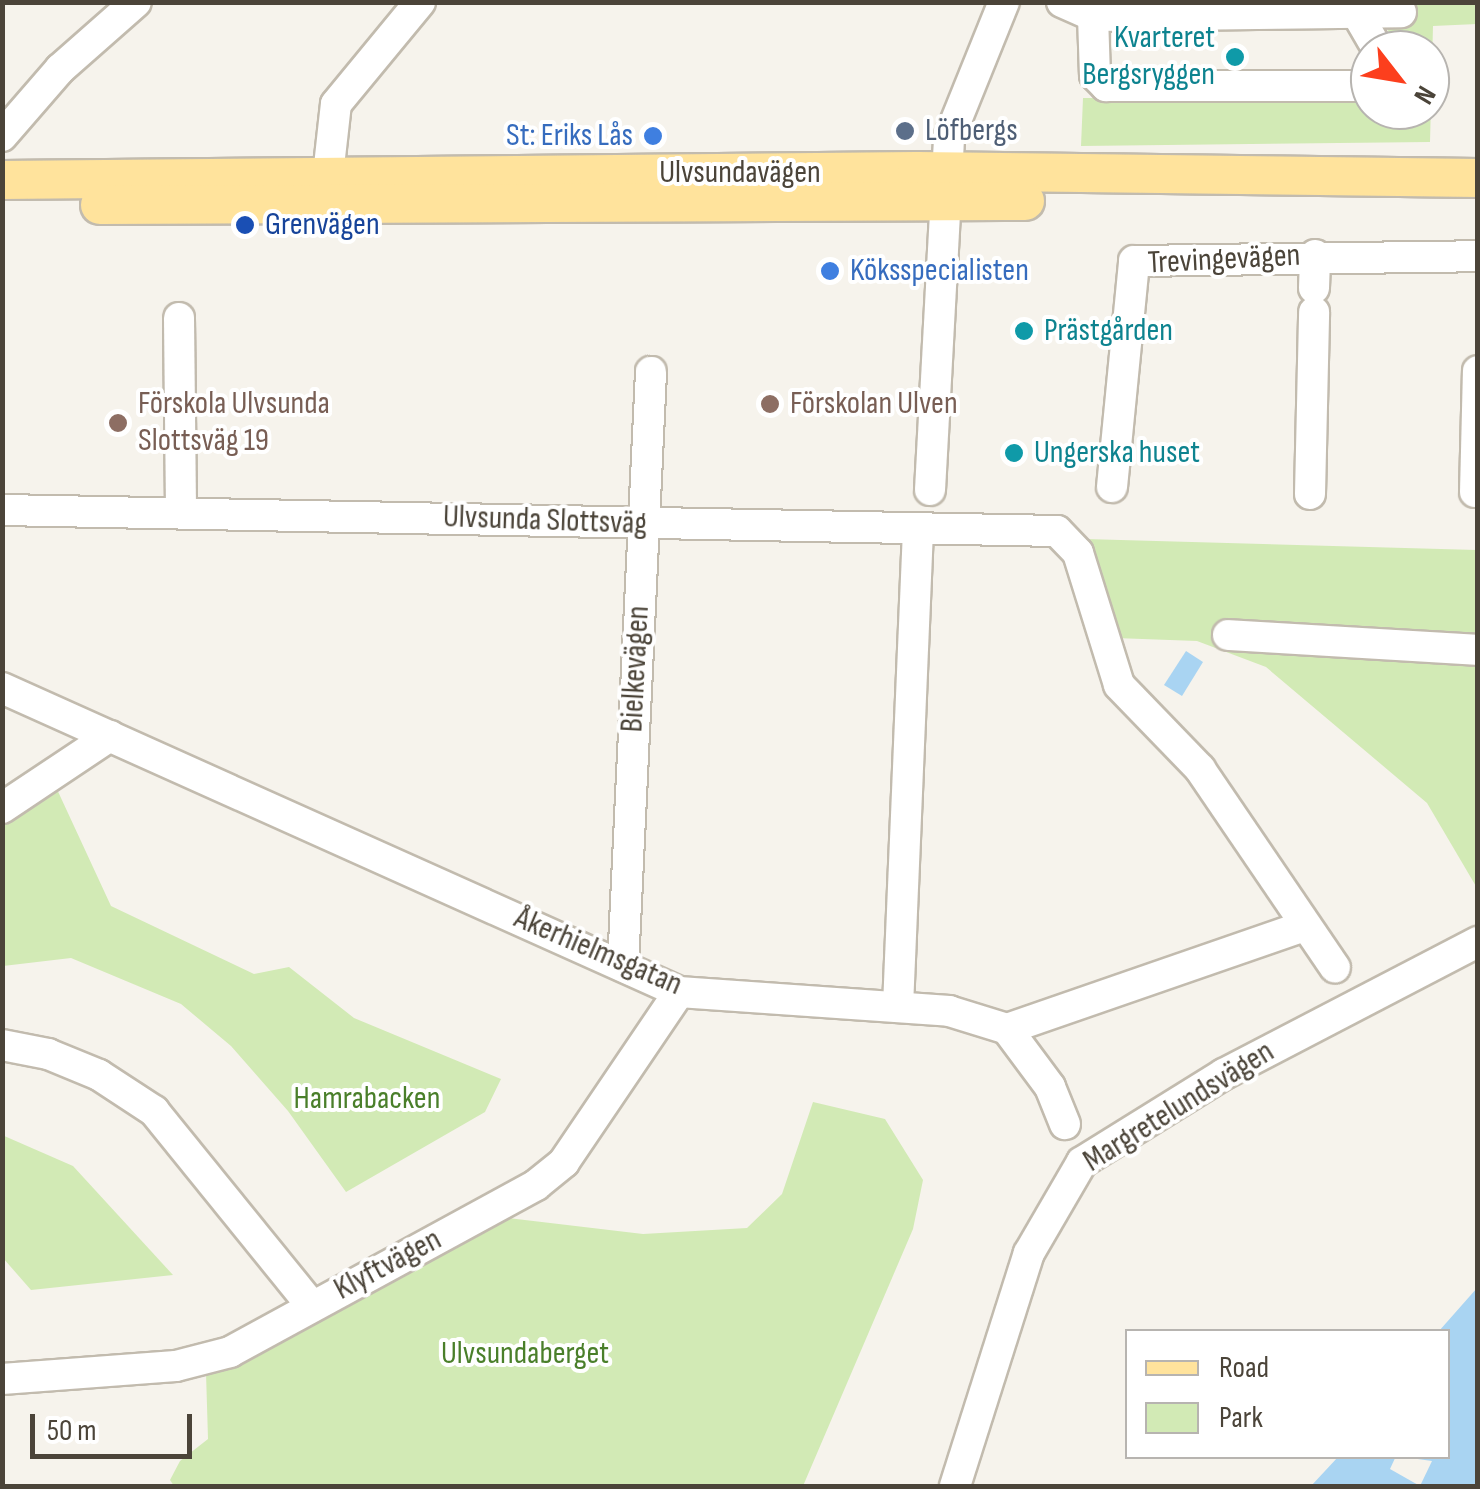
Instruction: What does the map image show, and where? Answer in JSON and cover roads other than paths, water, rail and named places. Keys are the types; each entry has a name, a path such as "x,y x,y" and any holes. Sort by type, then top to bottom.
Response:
{"main road":[{"name":"Ulvsundavägen","path":"2,180 328,175 1478,199"},
{"name":"Ulvsundavägen","path":"2,204 1478,178"}],"street":[{"path":"2,136 60,69 136,2"},
{"path":"328,175 336,104 420,2"},
{"path":"930,490 954,114 1004,2"},
{"path":"1062,2 1093,16 1401,12"},
{"path":"1356,12 1366,30"},
{"path":"1093,16 1095,75 1106,86 1350,86"},
{"path":"1310,494 1315,255"},
{"name":"Trevingevägen","path":"1112,487 1134,261 1315,255 1478,256"},
{"path":"179,318 181,512"},
{"path":"1475,492 1478,371"},
{"name":"Bielkevägen","path":"623,966 651,372"},
{"name":"Ulvsunda Slottsväg","path":"2,510 918,532 1057,530 1078,553 1118,685 1200,769 1304,926"},
{"path":"898,1008 918,532"},
{"path":"1228,635 1478,650"},
{"name":"Åkerhielmsgatan","path":"2,688 679,992 950,1011 1007,1028"},
{"path":"2,808 110,736"},
{"path":"1064,1124 1050,1086 1007,1028 1304,926 1335,968"},
{"name":"Margretelundsvägen","path":"955,1486 1029,1253 1082,1162 1224,1074 1478,942"},
{"name":"Klyftvägen","path":"2,1379 176,1366 230,1352 536,1185 564,1162 679,992"},
{"path":"2,1045 48,1054 99,1076 154,1111 312,1306"}],"water":[{"path":"1186,651 1203,662 1182,696 1164,685"},
{"path":"1477,1288 1477,1486 1311,1486 1336,1459 1450,1459 1450,1329 1441,1329"}],"place":[{"name":"Kvarteret Bergsryggen","path":"1235,57"},
{"name":"Löfbergs","path":"905,131"},
{"name":"St: Eriks Lås","path":"653,136"},
{"name":"Grenvägen","path":"245,225"},
{"name":"Köksspecialisten","path":"830,271"},
{"name":"Prästgården","path":"1024,331"},
{"name":"Förskolan Ulven","path":"770,404"},
{"name":"Förskola Ulvsunda Slottsväg 19","path":"118,423"},
{"name":"Ungerska huset","path":"1014,453"}],"park label":[{"name":"Hamrabacken","path":"367,1099"},
{"name":"Ulvsundaberget","path":"525,1354"}]}
